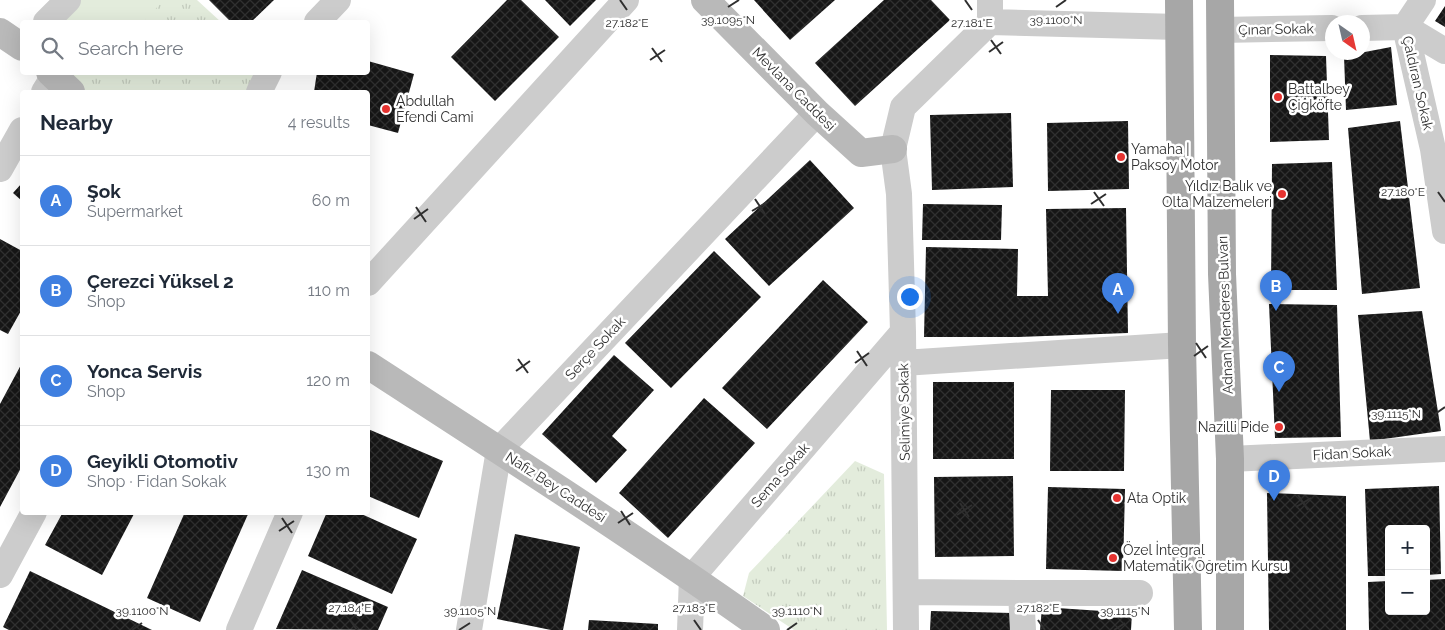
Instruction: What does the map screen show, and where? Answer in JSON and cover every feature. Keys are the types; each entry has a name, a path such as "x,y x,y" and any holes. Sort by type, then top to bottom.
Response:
{"main road":[{"path":"1179,0 1182,345 1188,630"},
{"name":"Adnan Menderes Bulvarı","path":"1220,0 1222,274 1230,459 1230,630"}],"street":[{"path":"48,20 68,0"},
{"path":"319,20 338,0"},
{"path":"370,281 626,0"},
{"name":"Çaldıran Sokak","path":"1423,0 1405,27 1439,153 1445,231"},
{"name":"Mevlana Caddesi","path":"712,2 817,113 861,153 893,149"},
{"path":"893,149 904,107 990,11 1179,27"},
{"path":"1370,28 1405,27 1445,51"},
{"name":"Çınar Sokak","path":"1220,30 1325,28"},
{"path":"0,32 20,45"},
{"path":"260,90 268,75"},
{"name":"Serçe Sokak","path":"499,450 817,113"},
{"path":"0,169 20,134"},
{"name":"Selimiye Sokak","path":"893,149 899,194 903,332 906,630"},
{"name":"Sema Sokak","path":"692,577 903,332"},
{"path":"903,363 1182,345"},
{"name":"Nafiz Bey Caddesi","path":"370,366 692,577 766,630"},
{"name":"Fidan Sokak","path":"1230,459 1445,449"},
{"path":"468,630 499,450"},
{"path":"0,575 32,515"},
{"path":"239,630 289,515"},
{"path":"690,630 692,577"},
{"path":"906,592 1140,593"},
{"path":"1021,593 1023,630"}],"green space":[{"path":"68,0 197,0 219,20 48,20"},
{"path":"85,0 164,0 145,20 66,20"},
{"path":"52,75 268,75 260,90 69,90"},
{"path":"855,461 884,474 887,630 794,630 743,596 749,573"}],"building":[{"path":"209,0 274,0 253,20 229,20"},
{"path":"507,0 521,0 559,37 495,101 451,57"},
{"path":"545,0 596,0 570,26"},
{"path":"754,0 835,0 790,40"},
{"path":"884,0 931,0 950,20 855,106 815,63"},
{"path":"1445,6 1445,27 1435,21"},
{"path":"1391,47 1397,105 1346,110 1344,60 1370,60 1370,51"},
{"path":"1270,55 1325,56 1329,140 1270,142"},
{"name":"Abdullah Efendi Cami","path":"370,62 414,74 398,133 370,126 370,90 314,90 317,75 370,75"},
{"path":"1011,113 1013,187 932,190 930,115"},
{"path":"1128,121 1129,189 1048,191 1047,123"},
{"path":"1400,121 1420,288 1362,294 1348,128"},
{"path":"810,160 854,208 769,286 725,239"},
{"path":"1332,162 1337,290 1271,290 1272,164"},
{"path":"20,185 20,199 13,193"},
{"path":"923,204 1002,205 1001,240 922,240"},
{"path":"1126,208 1128,333 1018,337 924,337 926,247 1018,249 1017,296 1048,296 1046,209"},
{"path":"0,239 20,250 20,313 8,334 0,330"},
{"path":"714,251 761,297 671,388 625,343"},
{"path":"823,280 868,322 767,429 722,388"},
{"path":"1269,304 1337,305 1341,437 1275,438"},
{"path":"1422,311 1441,431 1370,441 1358,315"},
{"path":"614,355 654,390 612,436 627,450 596,483 542,434"},
{"path":"20,367 20,470 0,507 0,404"},
{"path":"933,382 1014,382 1014,459 933,459"},
{"path":"1051,390 1125,390 1124,471 1050,471"},
{"path":"704,398 755,443 668,538 619,493"},
{"path":"370,430 443,461 419,518 370,497"},
{"path":"1013,476 1014,556 935,557 934,477"},
{"path":"1439,486 1441,574 1430,575 1430,525 1385,525 1385,576 1368,576 1365,489"},
{"path":"1048,487 1125,489 1123,571 1046,569"},
{"path":"1267,493 1346,496 1346,630 1269,630"},
{"path":"61,515 133,515 102,575 45,545"},
{"path":"184,515 248,515 200,622 147,598"},
{"path":"326,515 364,515 417,539 392,594 308,556"},
{"path":"515,534 580,547 563,630 551,630 497,619"},
{"path":"302,570 388,607 378,630 276,629"},
{"path":"30,571 152,630 9,630 3,627"},
{"path":"1445,579 1445,630 1369,630 1368,582 1385,581 1385,615 1430,615 1430,580"},
{"path":"1042,607 1132,613 1131,630 1040,630"},
{"path":"931,611 1012,613 1011,630 930,630"},
{"path":"589,620 658,624 658,630 588,630"}],"place":[{"name":"Battalbey Çiğköfte","path":"1278,97"},
{"name":"Abdullah Efendi Cami","path":"386,109"},
{"name":"Yamaha | Paksoy Motor","path":"1121,157"},
{"name":"Yıldız Balık ve Olta Malzemeleri","path":"1282,194"},
{"name":"Çerezci Yüksel 2","path":"1276,311"},
{"name":"Şok","path":"1118,314"},
{"name":"Yonca Servis","path":"1279,392"},
{"name":"Nazilli Pide","path":"1279,427"},
{"name":"Ata Optik","path":"1117,498"},
{"name":"Geyikli Otomotiv","path":"1274,501"},
{"name":"Özel İntegral Matematik Öğretim Kursu","path":"1113,558"}]}
